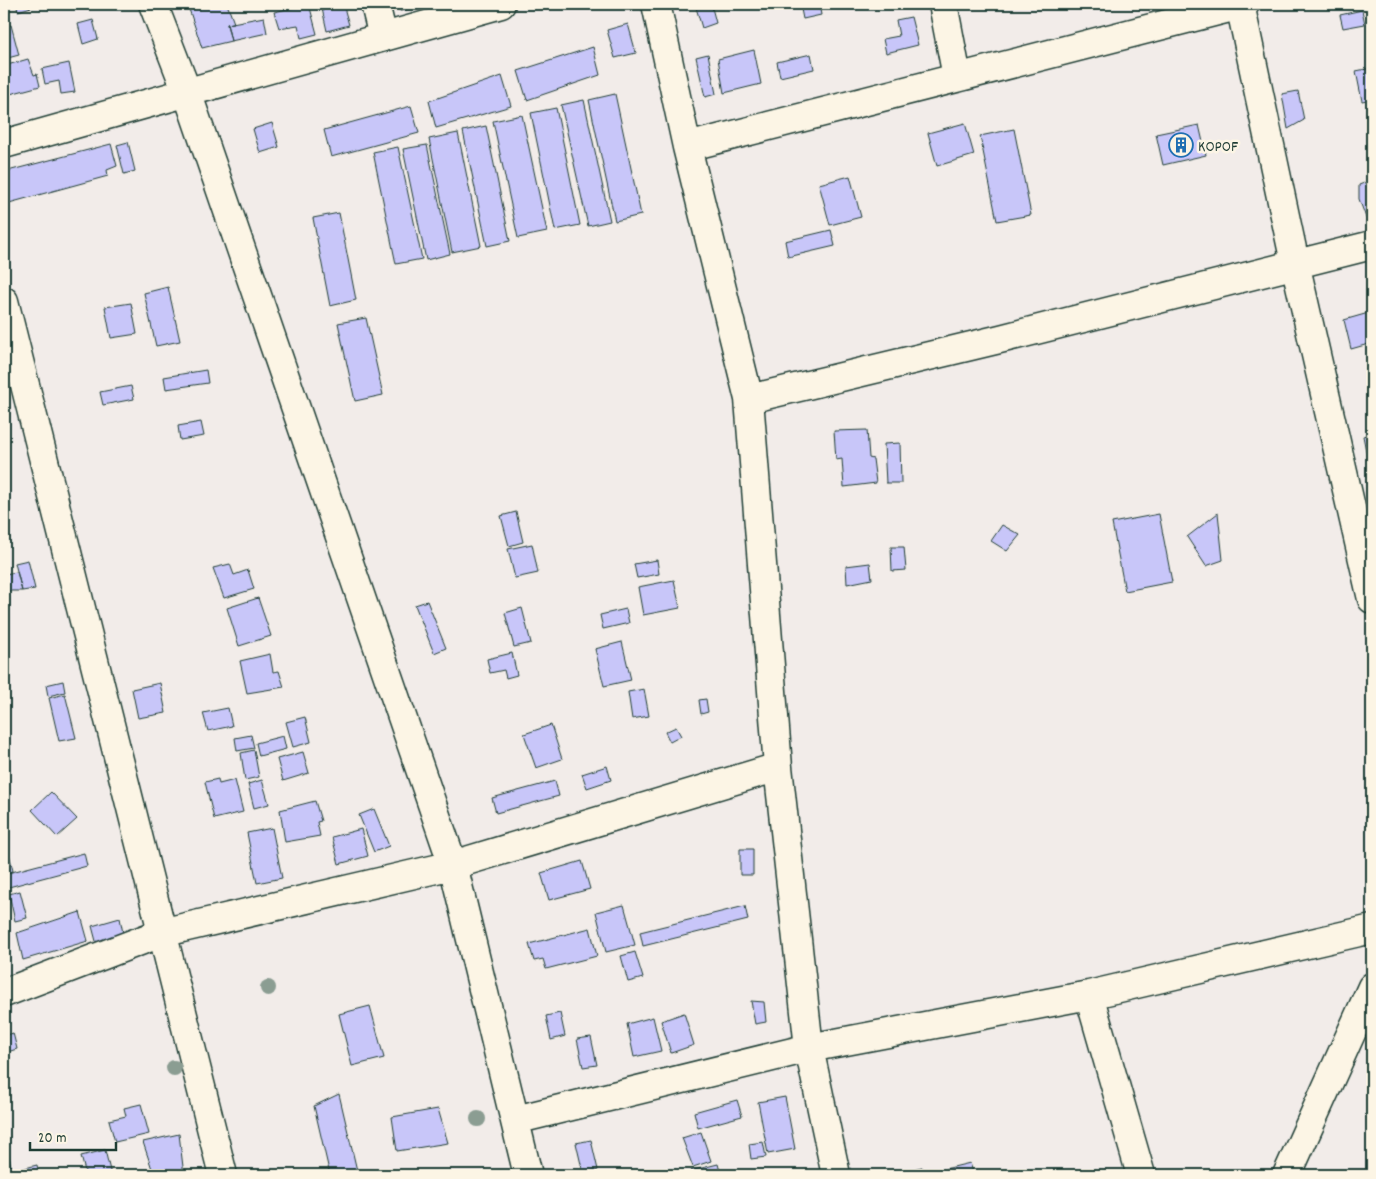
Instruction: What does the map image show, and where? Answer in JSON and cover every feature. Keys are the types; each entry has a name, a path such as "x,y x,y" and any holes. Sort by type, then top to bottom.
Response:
{"street":[{"path":"153,4 187,92 453,865 528,1175"},
{"path":"375,4 383,37"},
{"path":"4,144 501,4"},
{"path":"656,4 687,147 749,399 778,767 809,1048 836,1175"},
{"path":"943,4 957,78"},
{"path":"687,147 1242,4 1296,263 1372,600"},
{"path":"749,399 1000,339 1372,245"},
{"path":"4,301 223,1175"},
{"path":"4,993 161,933 453,865 778,767"},
{"path":"514,1120 809,1048 1089,995 1372,929"},
{"path":"1287,1175 1372,987"},
{"path":"1089,995 1141,1175"}],"building":[{"path":"16,4 41,4 18,11"},
{"path":"197,4 227,4 234,23 227,24 231,41 202,48 188,6"},
{"path":"309,4 317,34 301,38 298,25 279,28 274,12"},
{"path":"321,4 343,4 349,25 327,31"},
{"path":"398,4 421,4 421,7 400,11"},
{"path":"695,4 711,4 716,23 702,28"},
{"path":"800,4 819,4 821,15 803,19"},
{"path":"1362,10 1365,24 1343,28 1340,15"},
{"path":"264,17 267,33 231,41 227,24"},
{"path":"911,17 918,45 886,53 883,39 899,36 896,20"},
{"path":"93,20 98,39 83,44 78,24"},
{"path":"628,24 636,53 615,58 607,30"},
{"path":"11,25 19,55 4,59 4,27"},
{"path":"593,47 600,75 527,100 518,71"},
{"path":"754,50 761,84 724,93 718,59"},
{"path":"708,54 716,94 705,97 696,57"},
{"path":"811,54 814,69 780,77 777,62"},
{"path":"28,59 34,75 37,74 40,86 10,94 4,66"},
{"path":"69,63 75,92 61,94 59,81 45,84 42,69"},
{"path":"1371,68 1372,99 1362,101 1356,71"},
{"path":"502,76 511,106 436,128 429,101"},
{"path":"1298,91 1304,120 1288,129 1282,94"},
{"path":"615,94 641,215 615,221 589,100"},
{"path":"584,100 610,221 588,226 561,105"},
{"path":"411,106 419,133 331,157 324,130"},
{"path":"556,108 580,225 555,230 531,113"},
{"path":"522,115 547,232 518,238 493,121"},
{"path":"272,123 279,147 260,153 253,129"},
{"path":"965,123 974,155 937,166 928,133"},
{"name":"KOPOF","path":"1199,125 1206,155 1163,165 1156,134"},
{"path":"486,126 510,241 487,246 463,131"},
{"path":"1014,129 1031,215 997,221 980,136"},
{"path":"458,133 481,246 452,252 429,139"},
{"path":"128,142 135,171 124,174 117,145"},
{"path":"111,144 117,166 107,170 108,176 9,203 4,190 4,172"},
{"path":"427,145 450,254 426,260 403,149"},
{"path":"398,147 422,259 396,264 373,152"},
{"path":"850,176 861,217 830,225 819,184"},
{"path":"1372,180 1371,231 1359,199 1359,185"},
{"path":"339,213 356,300 330,306 313,218"},
{"path":"831,230 835,246 788,257 785,241"},
{"path":"168,287 180,341 156,346 144,293"},
{"path":"131,303 137,334 111,338 105,307"},
{"path":"1372,312 1372,343 1351,349 1344,320"},
{"path":"366,318 383,395 355,401 338,323"},
{"path":"206,370 208,383 166,389 164,377"},
{"path":"131,386 134,399 103,405 100,392"},
{"path":"201,422 204,436 180,440 178,426"},
{"path":"867,430 869,458 873,459 876,483 844,487 842,459 836,460 834,431"},
{"path":"1372,433 1372,464 1369,466 1363,436"},
{"path":"900,443 901,483 886,483 884,444"},
{"path":"516,512 523,542 509,546 501,516"},
{"path":"1218,513 1223,560 1206,566 1187,537"},
{"path":"1159,514 1172,582 1125,591 1112,523"},
{"path":"1002,525 1020,535 1007,551 991,541"},
{"path":"532,544 538,573 515,578 508,549"},
{"path":"891,547 904,547 906,570 892,571"},
{"path":"28,560 35,589 22,591 15,563"},
{"path":"657,560 659,574 637,578 634,564"},
{"path":"870,563 872,579 847,584 846,566"},
{"path":"230,564 234,575 248,570 254,589 224,598 213,568"},
{"path":"17,572 22,591 5,591 4,574"},
{"path":"674,580 680,608 643,615 638,587"},
{"path":"258,598 271,636 239,646 227,608"},
{"path":"427,601 446,648 434,653 415,605"},
{"path":"522,608 531,643 514,647 505,613"},
{"path":"626,609 629,623 603,629 600,615"},
{"path":"622,642 631,680 604,686 595,649"},
{"path":"512,653 517,675 506,678 504,670 490,673 487,659"},
{"path":"270,654 273,672 279,671 284,687 247,693 240,661"},
{"path":"63,681 65,692 48,696 46,685"},
{"path":"160,683 166,713 138,718 132,689"},
{"path":"644,689 649,716 632,719 628,692"},
{"path":"65,694 76,738 59,741 49,698"},
{"path":"706,699 708,712 701,714 699,700"},
{"path":"228,708 232,726 208,731 203,713"},
{"path":"305,717 311,742 293,747 286,722"},
{"path":"551,725 562,759 536,768 524,734"},
{"path":"676,727 681,736 670,742 665,732"},
{"path":"251,735 254,748 237,751 235,738"},
{"path":"283,736 286,749 259,756 256,743"},
{"path":"254,750 259,777 245,780 241,753"},
{"path":"303,752 309,773 283,781 277,759"},
{"path":"607,766 611,780 587,788 582,774"},
{"path":"218,779 219,784 235,780 243,812 214,819 205,782"},
{"path":"262,780 269,804 254,808 248,784"},
{"path":"555,781 559,796 496,813 492,798"},
{"path":"51,792 77,819 57,837 32,810"},
{"path":"315,801 321,821 317,822 320,836 285,842 280,810"},
{"path":"374,809 389,846 374,852 359,815"},
{"path":"272,828 282,878 257,883 247,833"},
{"path":"361,829 368,856 339,864 332,837"},
{"path":"6,840 13,871 4,874 4,841"},
{"path":"740,849 753,849 753,875 740,875"},
{"path":"84,853 87,866 5,888 4,874"},
{"path":"582,861 590,889 549,900 541,873"},
{"path":"20,891 27,918 15,921 9,894"},
{"path":"624,905 635,945 606,952 596,912"},
{"path":"745,906 748,920 643,946 640,932"},
{"path":"80,912 88,941 23,960 17,933"},
{"path":"120,918 124,938 97,945 92,926"},
{"path":"590,928 597,956 546,969 543,959 534,961 529,944"},
{"path":"635,952 643,978 628,982 621,956"},
{"path":"751,1001 764,1002 766,1022 755,1024"},
{"path":"370,1006 384,1058 352,1066 339,1014"},
{"path":"560,1013 565,1036 551,1040 546,1016"},
{"path":"684,1013 694,1045 671,1053 661,1021"},
{"path":"653,1017 661,1051 634,1057 627,1024"},
{"path":"13,1033 17,1049 4,1053 4,1036"},
{"path":"591,1037 597,1065 583,1067 577,1039"},
{"path":"339,1094 358,1175 330,1175 314,1106"},
{"path":"785,1097 795,1149 768,1154 758,1102"},
{"path":"737,1100 742,1116 698,1128 694,1112"},
{"path":"141,1104 149,1134 115,1142 109,1120 126,1116 124,1108"},
{"path":"438,1109 448,1143 397,1151 392,1117"},
{"path":"701,1132 711,1161 693,1167 682,1138"},
{"path":"179,1134 184,1175 154,1175 143,1142"},
{"path":"591,1140 598,1170 583,1173 576,1143"},
{"path":"763,1142 766,1157 751,1159 749,1144"},
{"path":"6,1143 11,1166 4,1168 4,1144"},
{"path":"105,1150 111,1175 86,1175 81,1156"},
{"path":"970,1163 974,1175 947,1175 945,1169"},
{"path":"718,1164 721,1175 691,1175 690,1171"},
{"path":"37,1165 39,1175 14,1175 13,1171"},
{"path":"922,1167 924,1175 886,1175"}],"place":[{"name":"KOPOF","path":"1181,145"}]}
